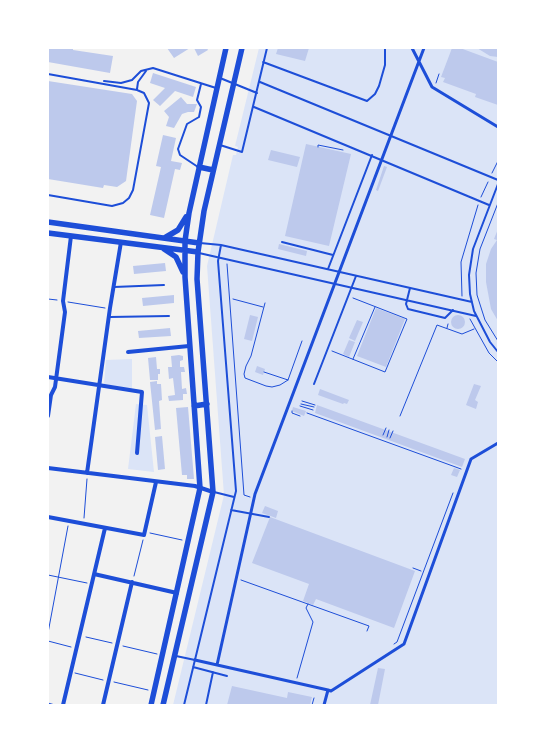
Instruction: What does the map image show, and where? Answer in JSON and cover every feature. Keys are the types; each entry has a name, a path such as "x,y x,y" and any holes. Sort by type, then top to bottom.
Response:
{"main road":[{"path":"151,705 200,488 184,277 184,250 189,213 226,48"},
{"path":"164,705 213,492 198,279 198,252 213,170 242,48"},
{"path":"199,167 213,170"},
{"path":"160,237 171,236 178,230 189,213"},
{"path":"48,222 199,243"},
{"path":"48,233 198,252"},
{"path":"158,247 176,257 184,277"},
{"path":"194,406 207,404"}],"street":[{"path":"412,48 432,87 498,127"},
{"path":"217,665 255,494 336,284 381,159 424,48"},
{"path":"48,416 51,395 55,389 57,378 65,312 63,301 71,236"},
{"path":"88,473 108,317 121,242"},
{"path":"128,352 189,346"},
{"path":"48,377 142,392 137,453"},
{"path":"195,660 331,691 404,644 471,459 498,443"},
{"path":"48,468 200,488 213,492"},
{"path":"48,517 144,534 156,482"},
{"path":"63,705 105,528"},
{"path":"94,574 177,593"},
{"path":"103,705 132,582"},
{"path":"324,705 328,690"}],"lane":[{"path":"219,145 242,152 267,48"},
{"path":"263,62 367,101 375,94 379,86 385,65 385,48"},
{"path":"137,90 142,75 145,71 153,68"},
{"path":"95,81 121,83 132,80 140,71 153,68 217,89"},
{"path":"48,74 95,81 137,90 144,94 149,103 133,190 129,198 123,203 112,206 48,195"},
{"path":"220,78 257,93"},
{"path":"260,82 498,180"},
{"path":"199,167 180,155 178,149 187,124 199,117 201,107 197,100 201,84"},
{"path":"254,107 489,204"},
{"path":"328,269 332,255 372,155"},
{"path":"498,184 489,204 471,257 469,275 472,302 476,316 490,342 498,352"},
{"path":"282,242 332,255"},
{"path":"199,243 221,244 472,302"},
{"path":"184,705 236,491 219,256 221,244"},
{"path":"198,252 476,316"},
{"path":"314,384 356,276"},
{"path":"114,287 164,285"},
{"path":"410,288 406,306 408,309 443,318 447,317 453,310"},
{"path":"108,317 169,316"},
{"path":"213,492 234,497"},
{"path":"231,510 269,517"},
{"path":"175,656 195,660"},
{"path":"193,668 227,676"},
{"path":"206,705 213,672"}],"path":[{"path":"436,83 439,74"},
{"path":"318,147 318,145 343,150"},
{"path":"498,203 480,249 476,273 477,295 485,320 498,341"},
{"path":"226,262 244,495 250,497"},
{"path":"327,350 385,372 407,319 348,296"},
{"path":"48,299 110,308"},
{"path":"233,299 264,307"},
{"path":"265,303 244,376 247,379 272,387 280,385 288,380 302,342"},
{"path":"353,359 375,306"},
{"path":"447,328 448,324"},
{"path":"400,416 437,325 464,334"},
{"path":"464,334 474,328"},
{"path":"462,329 464,334"},
{"path":"264,372 288,380"},
{"path":"302,401 315,405"},
{"path":"301,404 314,407"},
{"path":"300,406 313,410"},
{"path":"292,412 300,416"},
{"path":"307,414 462,469"},
{"path":"383,435 386,428"},
{"path":"387,437 390,430"},
{"path":"390,438 393,431"},
{"path":"83,522 88,473"},
{"path":"391,646 397,642 454,491"},
{"path":"48,633 60,577 69,520"},
{"path":"132,582 144,534 189,541"},
{"path":"413,568 421,571"},
{"path":"48,575 92,584"},
{"path":"243,580 369,626 367,631"},
{"path":"296,683 313,622 306,608 308,604"},
{"path":"48,641 76,648"},
{"path":"312,705 314,698"},
{"path":"48,703 55,705"}],"shaded area":[{"path":"259,48 498,48 498,705 173,705 224,495 207,266 233,155 236,155 238,147 235,146"},
{"path":"132,359 132,389 104,384 106,360"},
{"path":"136,404 147,405 154,472 128,469"}],"building":[{"path":"48,48 73,48 73,50 113,56 110,73 48,62"},
{"path":"167,48 190,48 174,58"},
{"path":"194,48 207,48 208,50 198,56"},
{"path":"278,48 309,48 305,61 276,54"},
{"path":"452,48 460,48 498,62 498,105 475,97 476,94 443,82 445,78 441,77"},
{"path":"477,48 498,48 498,57 490,56"},
{"path":"153,73 196,87 193,97 175,91 160,106 153,100 165,88 150,83"},
{"path":"48,81 132,94 137,101 126,181 117,187 104,185 103,188 48,179"},
{"path":"181,97 187,104 197,104 194,112 182,114 174,128 166,126 169,117 164,111"},
{"path":"163,135 176,138 171,161 182,163 180,170 175,169 164,218 150,215 161,167 156,166"},
{"path":"306,144 351,154 329,246 285,236"},
{"path":"271,150 300,157 297,167 268,160"},
{"path":"384,166 387,167 378,191 376,190"},
{"path":"498,229 498,321 491,309 486,282 486,264 491,249 497,240 494,239"},
{"path":"279,244 307,251 306,256 278,249"},
{"path":"165,263 166,271 134,274 133,266"},
{"path":"174,295 174,303 143,306 142,298"},
{"path":"376,308 405,319 386,367 357,356"},
{"path":"250,315 258,317 252,341 244,339"},
{"path":"455,315 461,315 465,319 465,325 461,329 455,329 451,325 451,319"},
{"path":"357,320 363,322 355,341 349,338"},
{"path":"170,328 171,336 139,338 138,331"},
{"path":"349,340 355,342 349,357 343,354"},
{"path":"171,356 183,356 183,360 180,361 180,367 184,367 185,372 181,372 182,389 186,388 187,394 183,394 183,400 169,401 168,396 175,395 173,378 169,379 168,367 172,367"},
{"path":"156,357 157,369 160,369 160,374 158,374 158,380 150,380 148,358"},
{"path":"257,366 265,369 263,375 255,372"},
{"path":"157,381 157,384 161,384 162,400 159,401 161,429 155,430 150,382"},
{"path":"474,384 481,386 475,400 478,402 476,409 466,405"},
{"path":"320,389 349,400 347,404 343,404 318,395"},
{"path":"317,405 465,459 462,467 315,413"},
{"path":"188,407 194,479 187,479 187,475 182,475 176,408"},
{"path":"293,407 306,411 304,416 292,411"},
{"path":"162,436 165,469 158,470 155,437"},
{"path":"454,468 460,470 457,477 451,475"},
{"path":"265,506 278,511 276,518 262,513"},
{"path":"270,517 415,571 394,628 316,599 313,605 303,601 309,584 252,563"},
{"path":"378,668 385,669 378,705 370,705"},
{"path":"232,686 287,698 288,692 312,697 310,705 227,705"}]}
